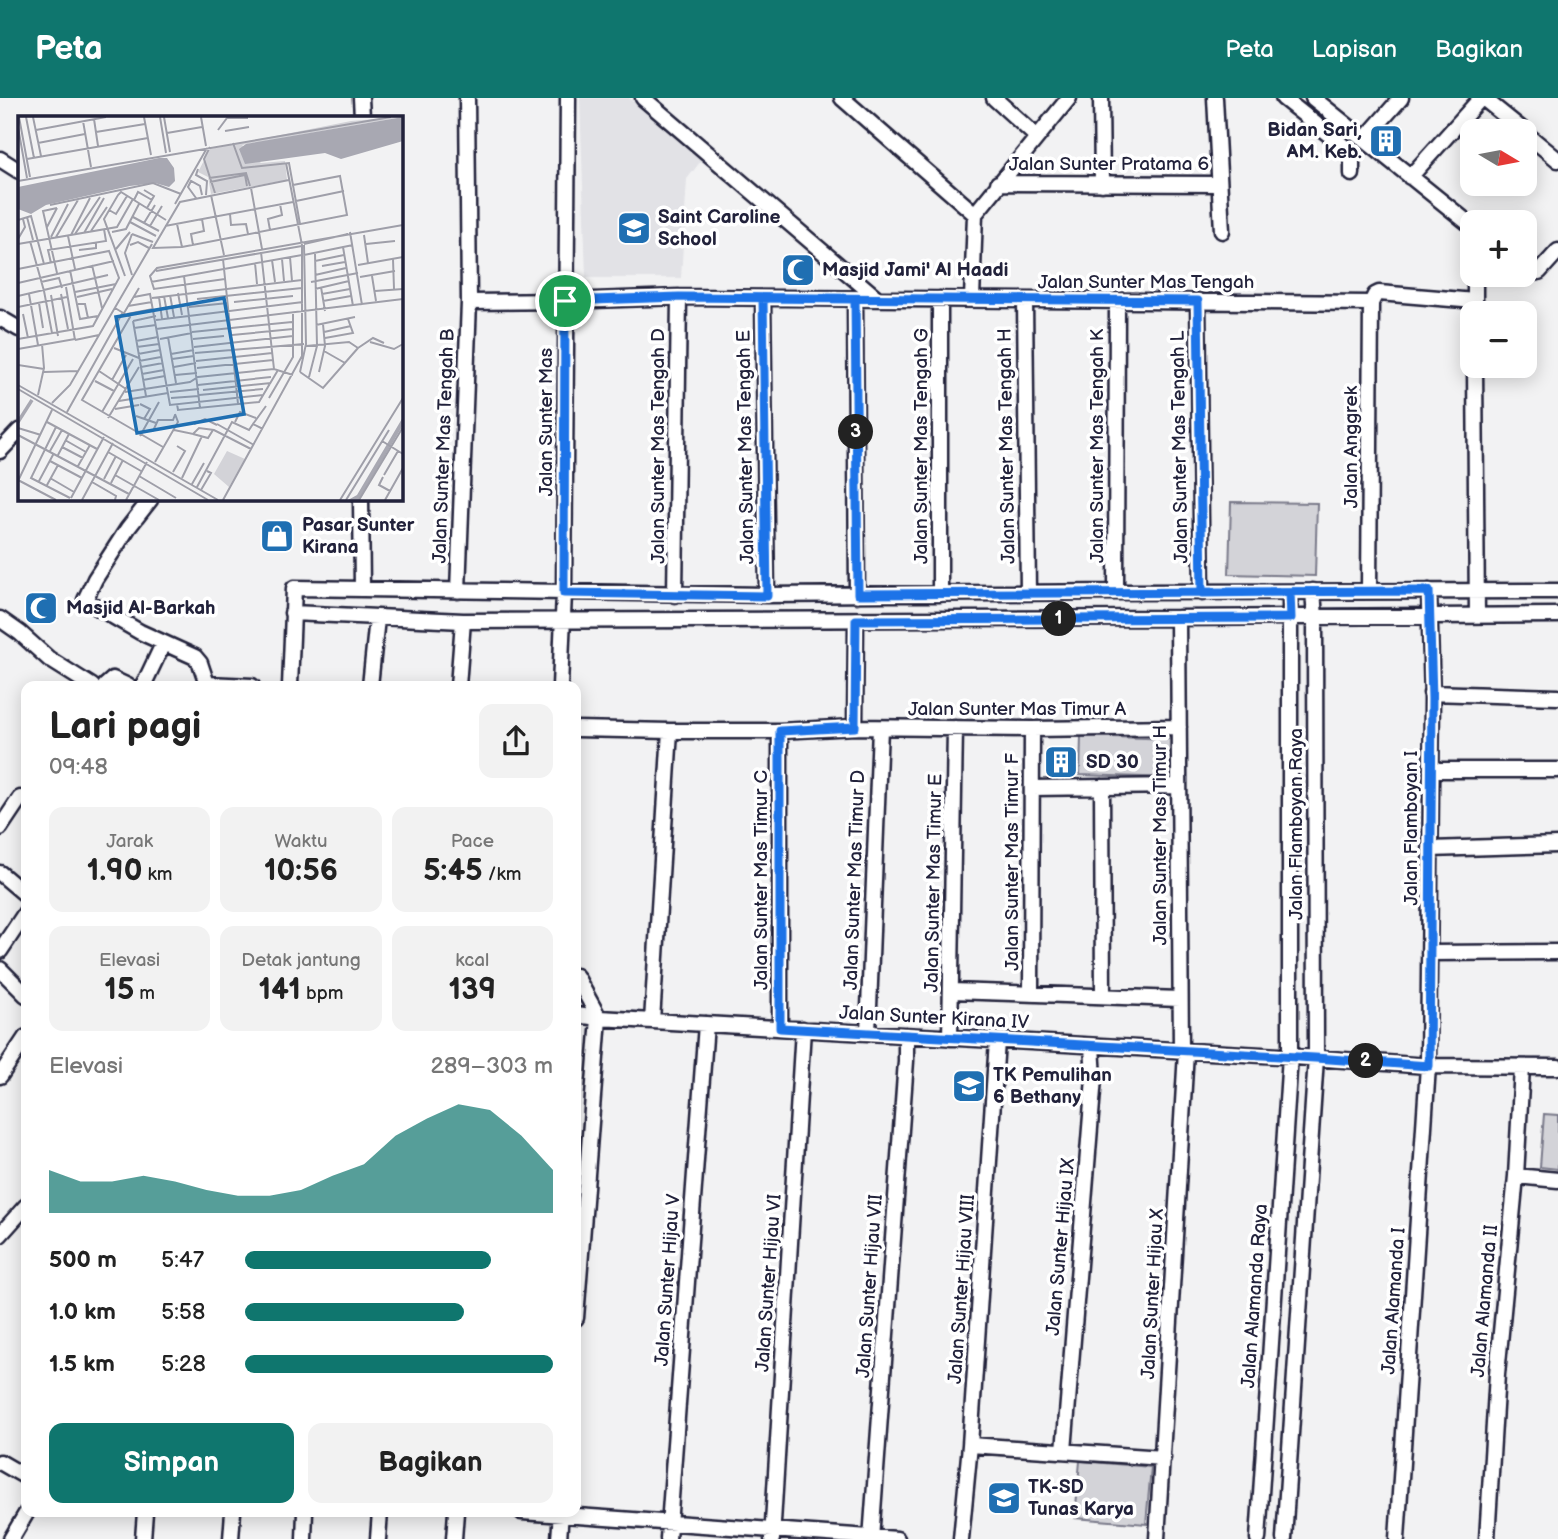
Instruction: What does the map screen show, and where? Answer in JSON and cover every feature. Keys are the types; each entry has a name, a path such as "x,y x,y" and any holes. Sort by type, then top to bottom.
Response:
{"street":[{"path":"362,98 362,116"},
{"name":"Jalan Sunter Mas Tengah B","path":"458,592 468,302 467,98"},
{"name":"Jalan Sunter Mas","path":"560,681 564,593 568,98"},
{"path":"643,98 878,299"},
{"path":"842,98 975,214"},
{"path":"994,98 1037,136"},
{"path":"972,299 975,214 1069,98"},
{"path":"1101,98 1102,184"},
{"path":"1215,98 1222,231"},
{"path":"1283,98 1347,149 1352,157 1352,174"},
{"path":"1313,98 1460,217"},
{"path":"1364,140 1401,98"},
{"path":"1410,177 1487,99 1509,119"},
{"path":"1537,143 1558,160"},
{"path":"0,159 18,170"},
{"name":"Jalan Sunter Pratama 6","path":"998,183 1219,184"},
{"path":"1537,272 1558,251"},
{"name":"Jalan Sunter Mas Tengah","path":"763,298 1371,303 1379,293 1460,305"},
{"name":"Jalan Sunter Mas Tengah B","path":"468,302 679,297 763,298"},
{"name":"Jalan Sunter Mas Tengah D","path":"675,595 679,297"},
{"name":"Jalan Sunter Mas Tengah E","path":"763,298 767,596"},
{"path":"855,299 858,594"},
{"name":"Jalan Sunter Mas Tengah G","path":"940,299 940,594"},
{"name":"Jalan Sunter Mas Tengah H","path":"1025,300 1028,593"},
{"name":"Jalan Sunter Mas Tengah K","path":"1116,592 1117,301"},
{"name":"Jalan Sunter Mas Tengah L","path":"1198,301 1202,593"},
{"name":"Jalan Anggrek","path":"1369,591 1371,303"},
{"path":"0,318 18,328"},
{"path":"1475,378 1477,615"},
{"path":"0,451 18,432"},
{"path":"149,500 128,528 84,598 163,644 195,657 200,663 206,681"},
{"path":"361,500 362,589"},
{"path":"290,681 294,588 767,596 1558,591"},
{"name":"Jalan Flamboyan Raya","path":"1313,591 1315,1058"},
{"name":"Jalan Flamboyan I","path":"1429,591 1429,1066"},
{"name":"Jalan Flamboyan Raya","path":"1290,592 1290,1056"},
{"path":"292,613 463,621 1558,615"},
{"path":"371,681 377,618"},
{"name":"Jalan Sunter Mas Timur H","path":"1178,618 1180,999 1183,1051"},
{"path":"0,619 49,659 84,681"},
{"path":"855,727 856,620"},
{"path":"458,681 463,621"},
{"path":"145,681 163,644"},
{"path":"1431,694 1558,697"},
{"name":"Jalan Sunter Mas Timur A","path":"581,729 780,731 855,727 1179,727"},
{"name":"Jalan Sunter Mas Timur D","path":"868,1033 880,728"},
{"name":"Jalan Sunter Mas Timur E","path":"950,1038 955,728"},
{"name":"Jalan Sunter Mas Timur F","path":"1031,994 1032,729"},
{"path":"652,1021 670,731"},
{"name":"Jalan Sunter Mas Timur C","path":"780,731 780,1028"},
{"path":"1431,771 1558,771"},
{"path":"1032,788 1179,786"},
{"path":"1102,787 1103,996"},
{"path":"0,828 20,798"},
{"path":"1430,849 1558,845"},
{"path":"0,873 21,891"},
{"path":"0,951 21,920"},
{"path":"1429,953 1558,952"},
{"path":"0,969 21,990"},
{"path":"581,985 599,1018 581,1253"},
{"name":"Jalan Sunter Mas Timur F","path":"952,992 1180,999"},
{"name":"Jalan Sunter Kirana IV","path":"581,1016 1429,1066 1558,1067"},
{"name":"Jalan Sunter Hijau V","path":"667,1539 706,1024"},
{"name":"Jalan Sunter Hijau VI","path":"773,1535 803,1030"},
{"name":"Jalan Sunter Hijau VII","path":"871,1538 906,1035"},
{"name":"Jalan Sunter Hijau VIII","path":"961,1539 970,1445 997,1041"},
{"path":"0,1076 21,1044"},
{"name":"Jalan Sunter Hijau IX","path":"1064,1451 1094,1078 1092,1046"},
{"name":"Jalan Sunter Hijau X","path":"1157,1539 1183,1051"},
{"name":"Jalan Alamanda Raya","path":"1258,1539 1290,1056"},
{"path":"1284,1539 1315,1058"},
{"name":"Jalan Alamanda I","path":"1397,1539 1429,1066"},
{"name":"Jalan Alamanda II","path":"1487,1539 1497,1374 1516,1176 1522,1067"},
{"path":"1516,1176 1558,1180"},
{"path":"0,1235 21,1212"},
{"path":"970,1445 1163,1458"},
{"path":"0,1462 21,1474"},
{"path":"581,1515 773,1535 897,1539"},
{"path":"10,1539 24,1517"},
{"path":"143,1539 145,1517"},
{"path":"231,1539 233,1517"},
{"path":"303,1539 305,1517"},
{"path":"378,1539 380,1517"},
{"path":"454,1539 456,1517"},
{"path":"559,1539 561,1517"}],"shaded area":[{"name":"Saint Caroline School","path":"580,98 629,98 704,157 687,179 681,278 586,278"},
{"path":"1231,502 1317,503 1315,576 1229,574"},
{"path":"1081,736 1177,739 1175,778 1080,775"},
{"path":"1544,1114 1558,1115 1558,1169 1540,1167"},
{"path":"1080,1461 1151,1467 1146,1524 1075,1518"}],"place":[{"name":"Bidan Sari, AM. Keb.","path":"1386,141"},
{"name":"Saint Caroline School","path":"634,228"},
{"name":"Masjid Jami' Al Haadi","path":"798,270"},
{"name":"Pasar Sunter Kirana","path":"277,536"},
{"name":"Masjid Al-Barkah","path":"41,608"},
{"name":"SD 30","path":"1061,762"},
{"name":"TK Pemulihan 6 Bethany","path":"969,1086"},
{"name":"TK-SD Tunas Karya","path":"1004,1498"}],"route":[{"path":"565,301 564,593 767,596 763,298 855,299 858,594 1202,593 1313,591 1429,591 1432,699 1429,1066 780,1028 780,731 855,727 856,620 1291,618 1290,592 1202,593 1198,301 679,297 565,301"}]}
